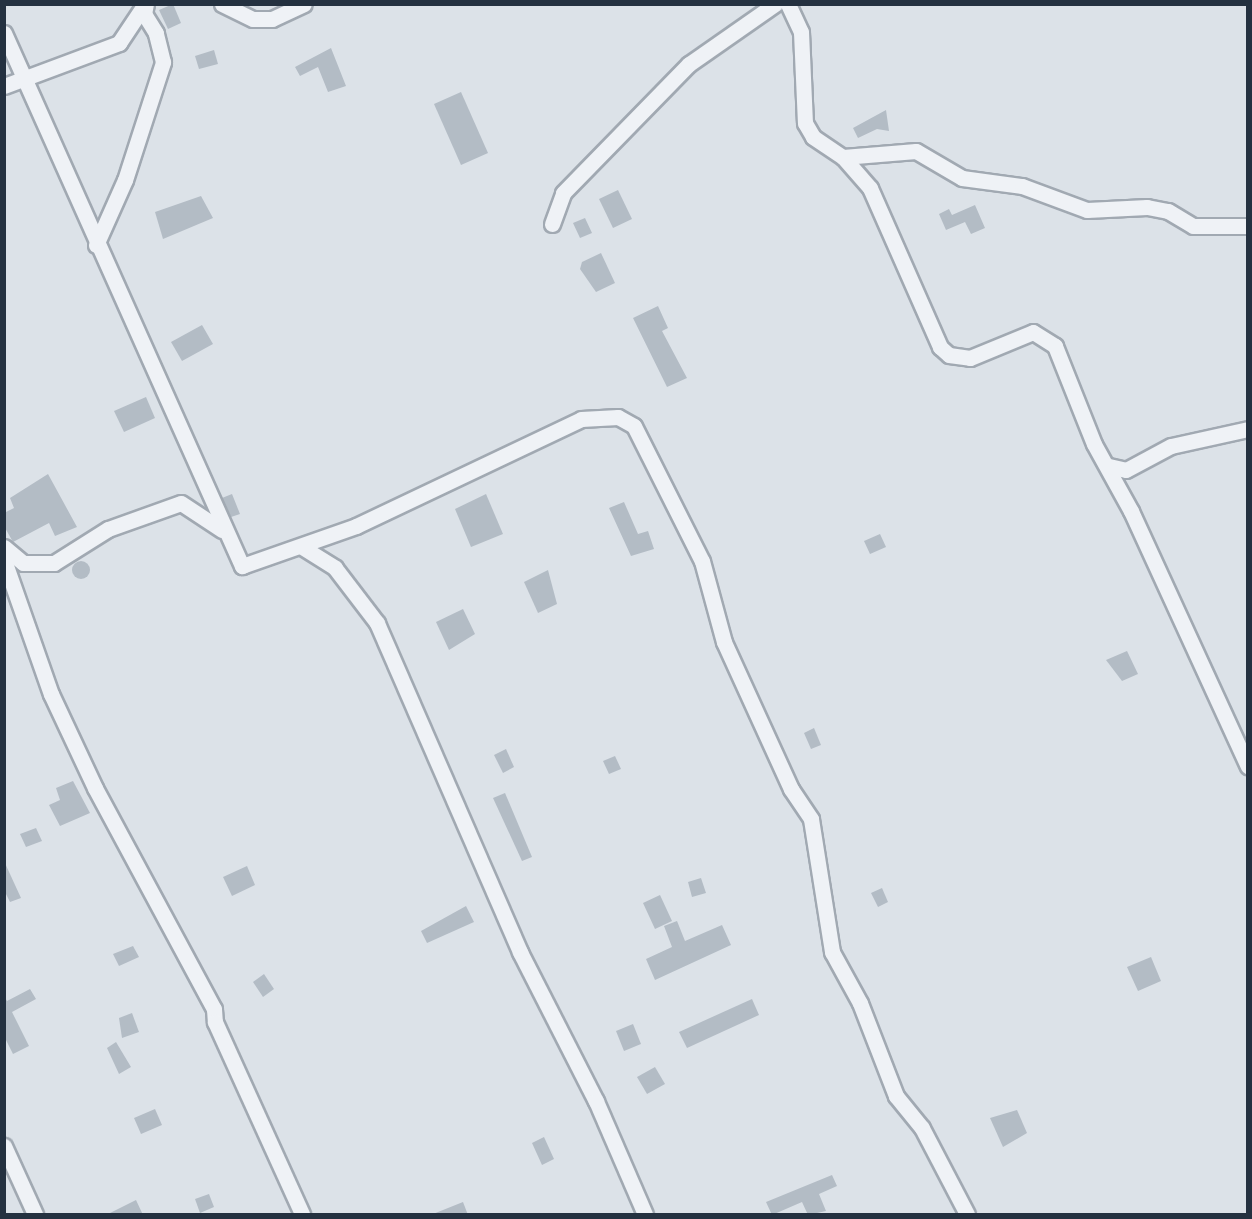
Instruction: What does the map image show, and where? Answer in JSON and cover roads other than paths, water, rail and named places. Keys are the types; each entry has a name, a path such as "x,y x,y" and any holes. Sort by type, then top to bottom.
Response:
{"street":[{"path":"4,86 119,43 145,4"},
{"path":"96,245 125,180 163,62 156,33 144,14 145,4"},
{"path":"222,4 253,20 272,19 304,4"},
{"path":"552,224 563,193 689,64 775,4"},
{"path":"788,4 801,32 805,123 826,150 843,157 870,188 940,346 949,355 970,358 1019,335 1033,332 1046,339 1063,359 1094,444 1109,466 1248,767"},
{"path":"4,33 222,530 242,566 302,547 581,419 618,417 634,426 702,561 724,642 790,789 811,819 832,952 860,1003 896,1096 922,1128 967,1215"},
{"path":"843,157 916,151 962,178 1022,186 1087,210 1147,207 1168,211 1193,226 1248,226"},
{"path":"1109,466 1126,470 1171,446 1248,429"},
{"path":"4,547 23,562 54,563 108,529 181,503 222,530"},
{"path":"302,547 335,568 377,623 520,952 596,1101 645,1215"},
{"path":"4,560 51,694 95,788 214,1009 215,1022 302,1215"},
{"path":"4,1146 35,1215"}]}
